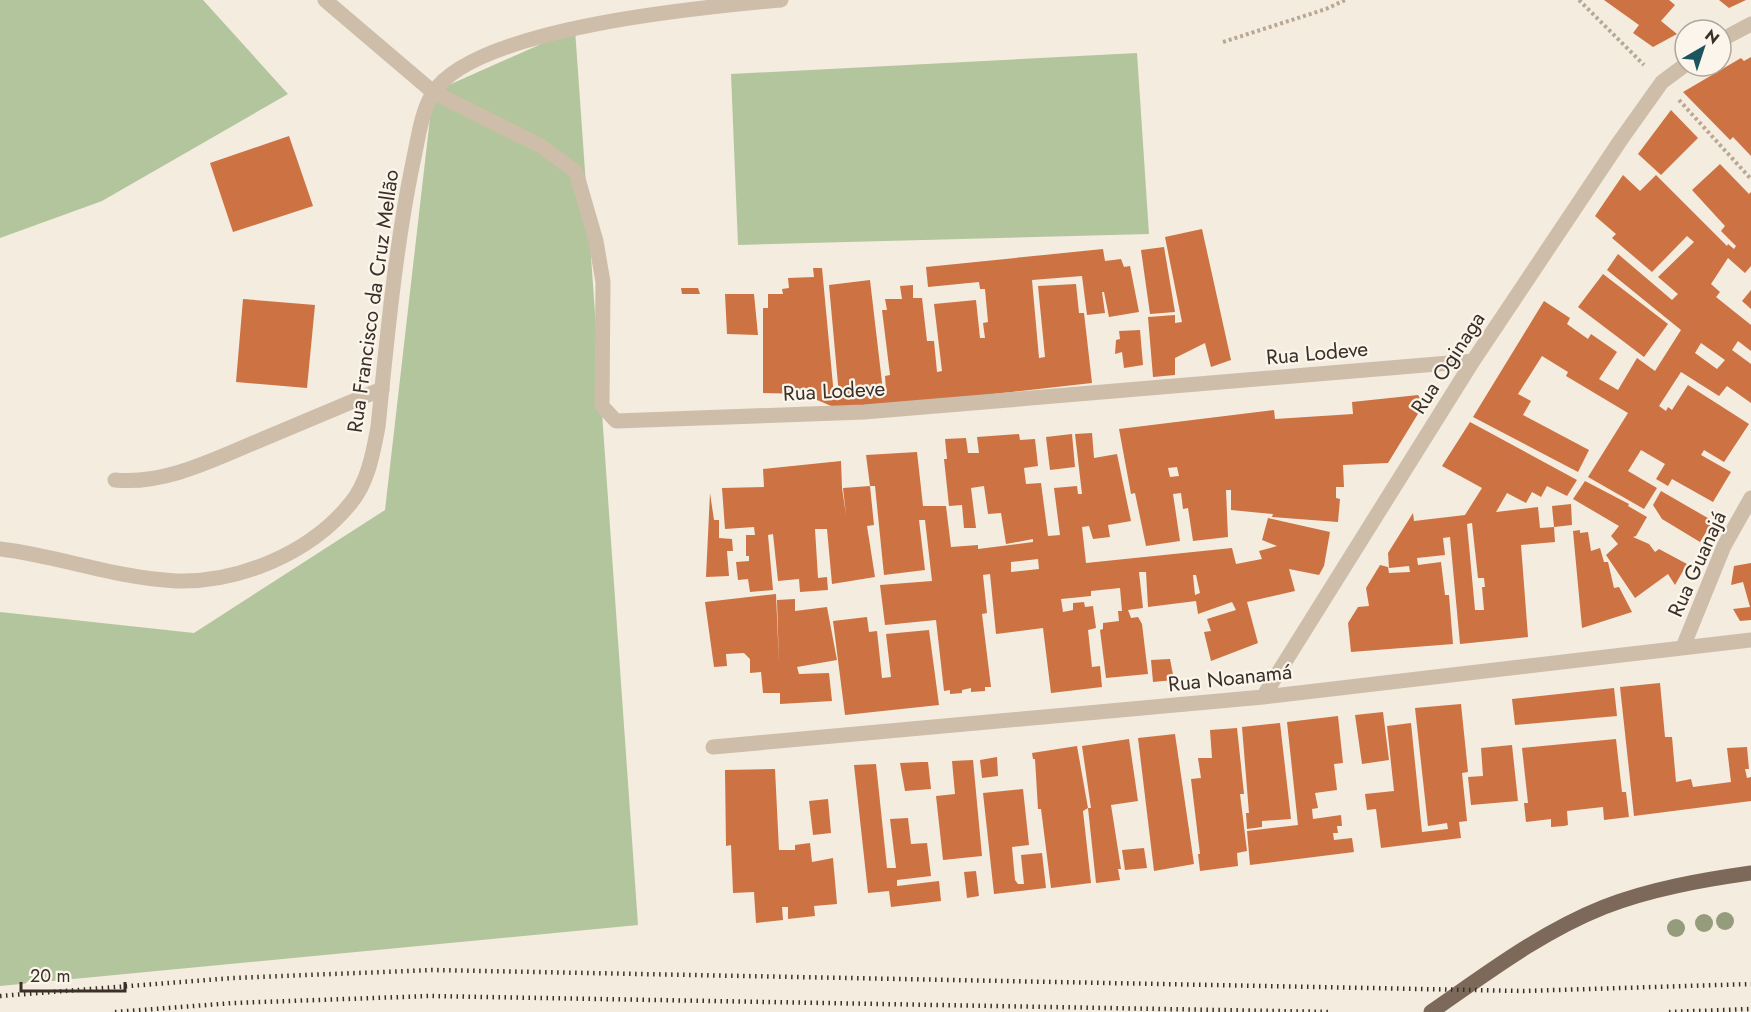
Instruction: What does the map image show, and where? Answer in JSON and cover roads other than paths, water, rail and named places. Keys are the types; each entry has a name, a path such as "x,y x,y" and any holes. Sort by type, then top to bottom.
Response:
{"main road":[{"path":"1431,1012 1529,945 1604,907 1693,881 1751,873"}],"street":[{"name":"Rua Lodeve","path":"325,0 434,92 541,146 576,172 596,241 603,282 602,406 616,421 864,412 1473,361"},
{"name":"Rua Francisco da Cruz Mellão","path":"0,549 101,571 176,581 222,578 259,567 296,549 331,523 351,503 372,459 406,199 422,121 434,92 458,68 492,51 588,26 692,8 781,0"},
{"path":"1733,34 1751,24"},
{"name":"Rua Oginaga","path":"1263,697 1473,361 1626,133 1662,82 1673,74"},
{"path":"115,480 134,482 158,478 204,463 382,389"},
{"name":"Rua Guanajá","path":"1683,647 1724,546 1751,498"},
{"name":"Rua Noanamá","path":"713,747 1263,697 1751,640"}],"railway":[{"path":"0,996 233,978 432,970 1524,991 1751,984"},
{"path":"115,1012 233,1003 430,996 1332,1012"},
{"path":"1669,1012 1751,1009"}]}
